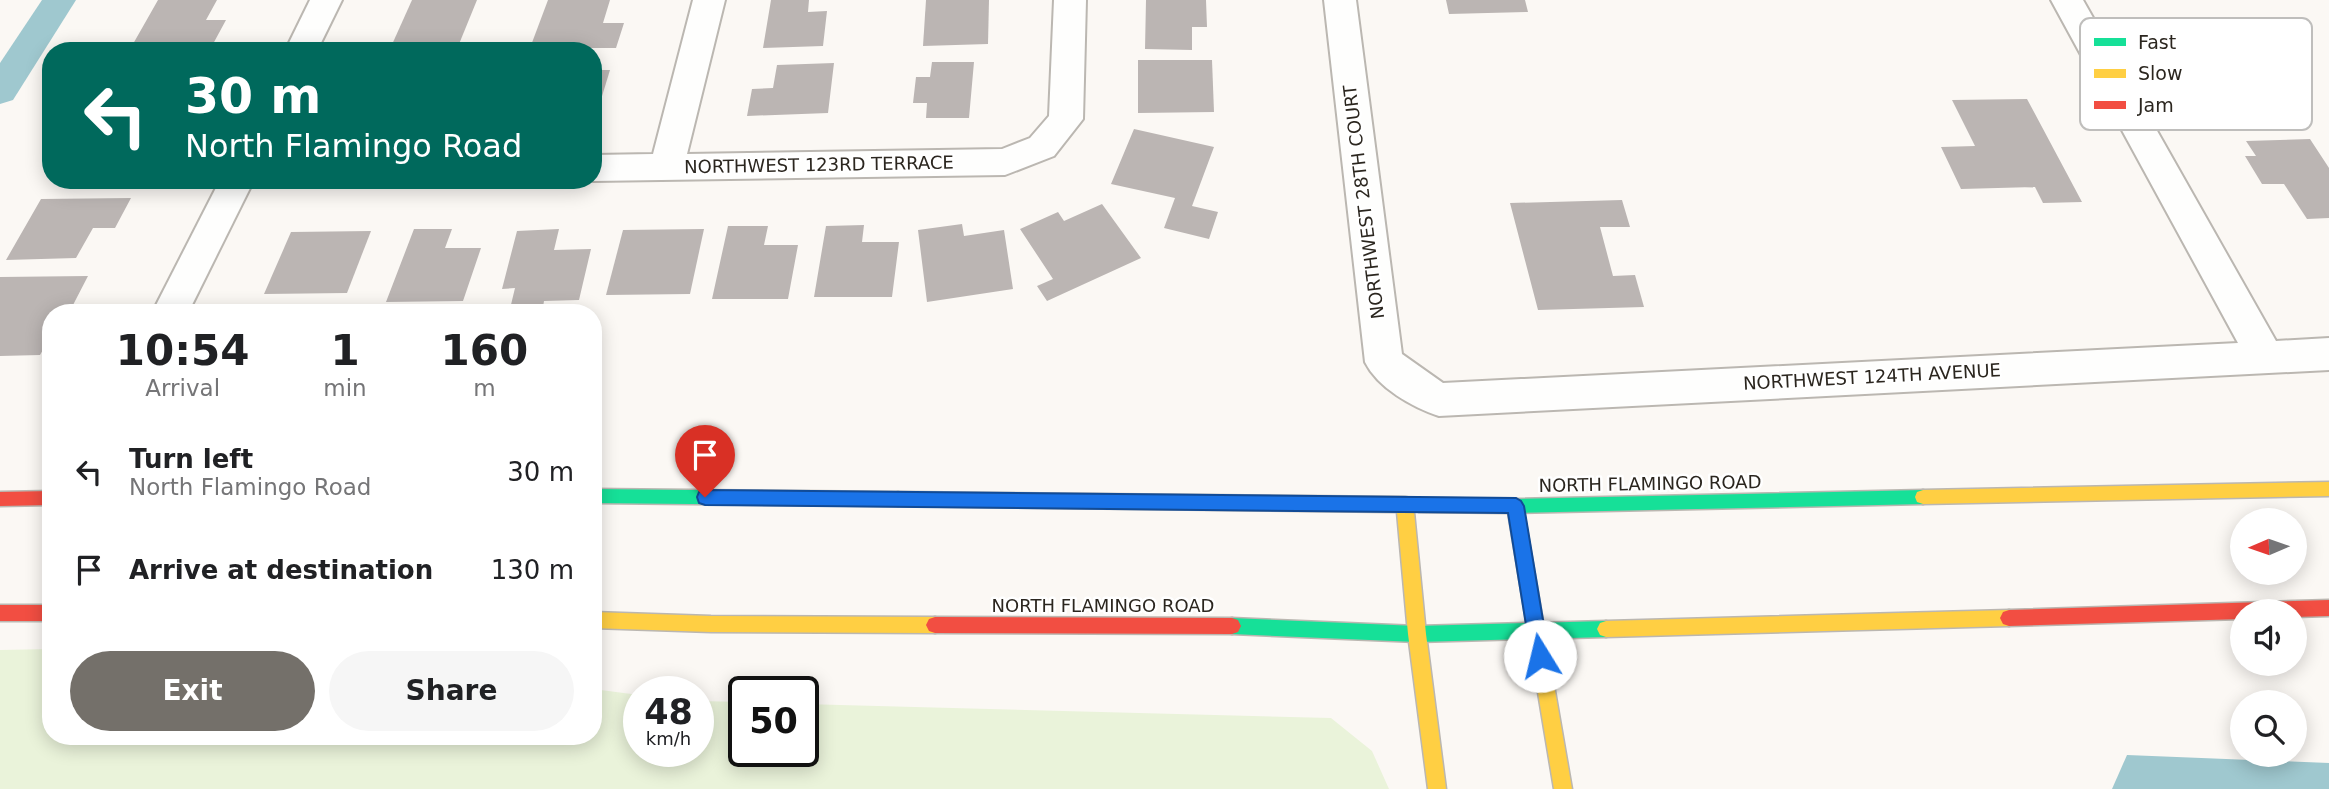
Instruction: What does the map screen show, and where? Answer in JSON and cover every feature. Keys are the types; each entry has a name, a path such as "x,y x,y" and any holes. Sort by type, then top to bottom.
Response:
{"main road":[{"name":"NORTH FLAMINGO ROAD","path":"602,496 1516,506 2329,489"},
{"path":"0,499 42,498"},
{"path":"1405,504 1417,634 1437,789"},
{"path":"1516,506 1563,789"},
{"name":"NORTH FLAMINGO ROAD","path":"2307,609 2329,608"},
{"name":"NORTH FLAMINGO ROAD","path":"602,620 710,624 1228,626 1417,634 2230,611"},
{"path":"0,613 42,613"}],"street":[{"path":"305,42 326,0"},
{"path":"667,167 709,0"},
{"name":"NORTHWEST 123RD TERRACE","path":"602,168 1005,162 1042,146 1066,119 1070,0"},
{"name":"NORTHWEST 28TH COURT","path":"1340,0 1384,362 1417,388"},
{"path":"2067,0 2080,23"},
{"path":"2139,130 2265,356"},
{"path":"175,304 232,189"},
{"name":"NORTHWEST 124TH AVENUE","path":"1417,388 1439,400 2329,354"}],"green space":[{"path":"42,649 42,745 602,745 602,690 623,693 623,767 714,767 714,701 728,702 728,767 819,767 819,704 1331,718 1372,751 1389,789 0,789 0,650"}],"water":[{"path":"2127,755 2230,759 2230,767 2307,767 2307,762 2329,763 2329,789 2112,789"}],"building":[{"path":"158,0 217,0 206,20 226,20 214,42 134,42"},
{"path":"412,0 477,0 460,42 393,42"},
{"path":"548,0 610,0 603,23 624,23 616,48 602,48 602,42 532,42"},
{"path":"771,0 809,0 808,12 827,11 823,46 763,48"},
{"path":"926,0 989,0 988,44 923,46"},
{"path":"1146,0 1206,0 1207,27 1192,27 1192,50 1145,49"},
{"path":"1446,0 1525,0 1528,12 1449,14"},
{"path":"1138,60 1212,60 1214,112 1138,113"},
{"path":"932,62 974,62 969,118 926,118 927,103 913,103 916,77 930,77"},
{"path":"834,63 828,113 747,116 752,89 773,88 777,65"},
{"path":"602,70 610,70 602,96"},
{"path":"2027,99 2082,202 2043,203 2035,187 1961,189 1941,147 1975,146 1952,100"},
{"path":"1134,129 1214,147 1192,206 1218,212 1209,239 1164,228 1175,198 1111,184"},
{"path":"2310,139 2329,168 2329,218 2307,219 2284,184 2262,184 2245,156 2256,156 2246,141"},
{"path":"131,198 115,228 93,228 76,258 6,260 41,199"},
{"path":"1622,200 1630,227 1600,227 1613,276 1635,275 1644,307 1538,310 1510,203"},
{"path":"1102,204 1141,258 1047,301 1037,286 1053,279 1020,229 1058,212 1064,221"},
{"path":"962,224 964,236 1004,230 1013,289 927,302 918,230"},
{"path":"864,225 862,242 899,242 892,297 814,297 826,226"},
{"path":"728,226 768,226 764,245 798,245 788,299 712,299"},
{"path":"414,229 452,229 445,248 481,248 463,301 386,302"},
{"path":"559,229 554,250 591,249 579,300 511,304 515,288 502,289 517,231"},
{"path":"704,229 690,294 606,295 623,230"},
{"path":"371,231 347,293 264,294 291,232"},
{"path":"88,276 74,304 42,304 40,355 0,356 0,277"}],"waterway":[{"path":"0,91 59,0"}],"traffic: fast":[{"path":"602,496 898,499"},
{"path":"1419,505 1515,506 1923,497"},
{"path":"1232,626 1417,634 1606,629"}],"traffic: slow":[{"path":"1923,497 2329,489"},
{"path":"898,499 1419,505"},
{"path":"1405,504 1417,634 1437,789"},
{"path":"1515,506 1563,789"},
{"path":"1606,629 2009,618"},
{"path":"602,620 711,624 935,625"}],"traffic: jam":[{"path":"0,499 42,498"},
{"path":"2307,609 2329,608"},
{"path":"2009,618 2230,611"},
{"path":"0,613 42,613"},
{"path":"935,625 1232,626"}],"route":[{"path":"705,497 1516,506 1540,656"}]}
